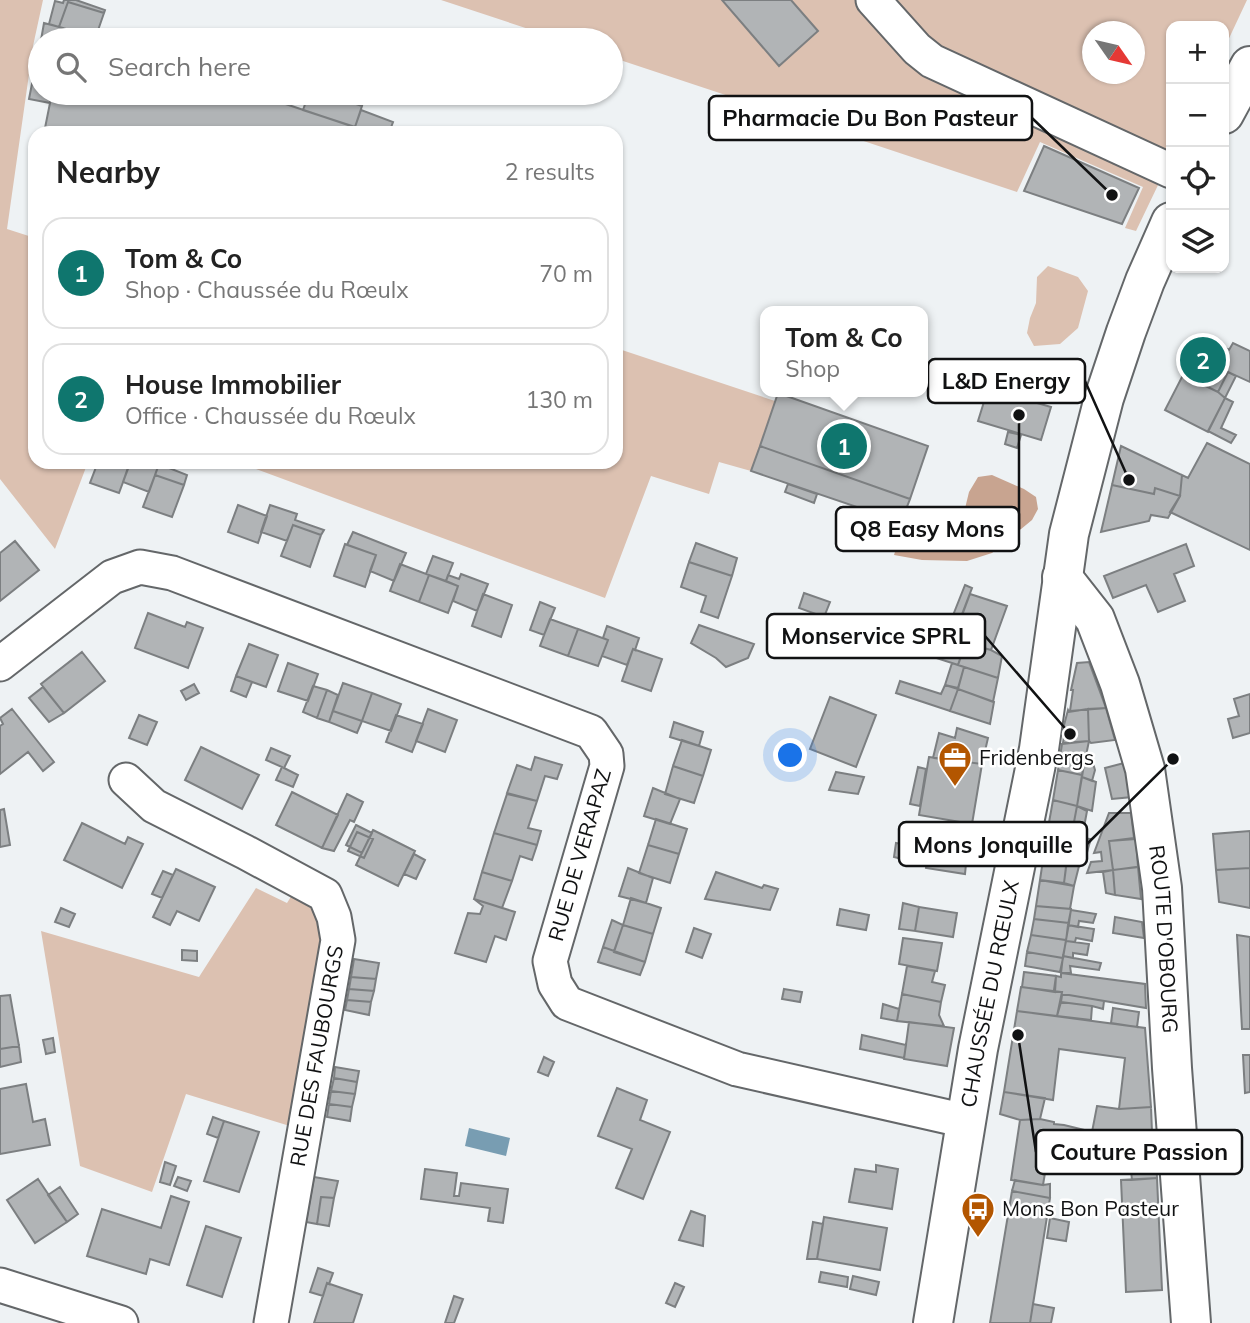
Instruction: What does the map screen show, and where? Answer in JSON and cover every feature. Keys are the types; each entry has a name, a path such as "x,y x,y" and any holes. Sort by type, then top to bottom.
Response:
{"main road":[{"path":"1229,105 1250,66"},
{"name":"CHAUSSÉE DU RŒULX","path":"933,1323 978,1049 1039,749 1069,534 1104,398 1126,332 1166,234"},
{"name":"ROUTE D'OBOURG","path":"1062,577 1095,619 1120,684 1145,769 1162,888 1191,1323"}],"street":[{"path":"873,0 917,49 932,61 1166,168"},
{"name":"RUE DE VERAPAZ","path":"0,664 112,577 140,567 172,573 591,732 606,754 607,766 550,961 555,984 567,1003 737,1069 967,1121"},
{"name":"RUE DES FAUBOURGS","path":"126,780 154,806 325,895 334,917 338,940 271,1323"},
{"path":"0,1285 121,1323"}],"shaded area":[{"path":"0,0 43,0 37,28 28,28 28,81 7,229 28,236 28,469 85,469 55,549 0,479"},
{"path":"441,0 1247,0 1229,38 1229,21 1166,21 1166,168 1136,231 1125,228 1143,187 1040,142 1017,192 623,61 623,28 526,28"},
{"path":"1048,266 1078,277 1088,291 1078,328 1060,344 1034,346 1027,333 1036,303 1037,277"},
{"path":"623,350 775,401 751,471 719,462 709,494 651,476 605,598 256,469 623,469"},
{"path":"992,475 1036,497 1038,509 1032,520 992,553 967,561 922,560 894,555 898,542 923,545 942,542 962,521 969,492 978,477"},
{"path":"256,888 287,903 292,895 319,909 325,922 293,1127 186,1094 152,1192 80,1166 41,931 199,977"}],"water":[{"path":"469,1128 510,1138 506,1156 465,1146"}],"building":[{"path":"64,0 76,0 105,10 104,13 68,2 59,27 49,24 55,1 63,3"},
{"path":"722,0 791,0 818,31 779,66"},
{"path":"68,2 104,13 99,28 59,27"},
{"path":"44,23 63,28 43,28"},
{"path":"50,105 289,105 351,126 45,126"},
{"path":"305,105 362,106 355,126 303,110"},
{"path":"361,110 393,122 392,126 355,126"},
{"path":"1044,146 1139,188 1122,224 1024,191"},
{"path":"1203,336 1229,350 1233,343 1250,351 1250,382 1193,356"},
{"path":"1193,356 1228,372 1218,392 1183,375"},
{"path":"1228,372 1236,376 1225,398 1218,392"},
{"path":"1183,375 1225,398 1208,432 1165,410"},
{"path":"988,389 1051,407 1041,440 978,421"},
{"path":"777,397 789,397 928,446 910,499 760,446"},
{"path":"1225,398 1233,402 1221,428 1236,435 1231,443 1208,431"},
{"path":"1008,432 1021,435 1017,448 1005,444"},
{"path":"1207,443 1250,464 1250,550 1170,512 1180,496 1182,475 1188,478"},
{"path":"760,446 910,499 901,522 751,471"},
{"path":"1121,446 1182,475 1180,496 1155,488 1154,494 1112,485"},
{"path":"95,469 128,469 119,493 90,483"},
{"path":"128,469 157,469 149,492 123,482"},
{"path":"157,469 172,469 187,475 184,485 155,475"},
{"path":"155,475 184,485 172,517 143,507"},
{"path":"788,484 817,494 814,503 785,492"},
{"path":"1112,485 1154,494 1155,488 1180,496 1168,518 1151,515 1149,521 1101,532"},
{"path":"238,505 267,516 258,543 228,532"},
{"path":"270,505 297,514 295,520 324,530 321,535 293,525 287,541 261,532"},
{"path":"293,525 321,535 310,567 281,556"},
{"path":"353,532 406,553 394,581 370,571 376,555 347,545"},
{"path":"15,541 39,570 0,601 0,553"},
{"path":"696,543 737,558 732,576 689,562"},
{"path":"345,544 376,555 365,587 334,576"},
{"path":"1186,544 1194,566 1174,574 1185,601 1158,612 1146,585 1113,598 1104,576"},
{"path":"433,556 453,563 446,581 426,574"},
{"path":"689,562 732,576 718,618 701,612 706,596 681,587"},
{"path":"400,564 429,575 419,602 390,591"},
{"path":"461,574 488,584 477,611 453,601 458,586 446,581 448,575 459,579"},
{"path":"429,575 458,586 448,613 419,602"},
{"path":"965,585 972,588 954,635 946,633"},
{"path":"804,593 830,602 824,617 799,608"},
{"path":"483,594 512,605 501,637 472,626"},
{"path":"970,594 1007,606 991,650 954,637"},
{"path":"540,602 555,608 544,635 530,630"},
{"path":"148,613 185,627 187,622 203,628 188,668 135,648"},
{"path":"550,619 578,629 568,656 540,646"},
{"path":"699,625 754,644 748,658 726,667 691,643"},
{"path":"607,626 639,638 627,665 602,656 608,640 603,638"},
{"path":"578,629 608,640 598,666 568,656"},
{"path":"873,635 912,650 909,657 870,643"},
{"path":"916,639 962,654 958,665 912,650"},
{"path":"965,643 1002,656 998,678 958,665"},
{"path":"249,644 278,655 266,687 236,676"},
{"path":"633,649 662,659 651,691 622,681"},
{"path":"82,652 105,681 64,713 41,684"},
{"path":"1089,662 1106,708 1070,711 1077,663"},
{"path":"288,663 318,674 308,701 278,691"},
{"path":"952,663 964,667 958,688 945,685"},
{"path":"964,667 998,678 993,702 958,689"},
{"path":"236,676 252,682 246,697 231,691"},
{"path":"900,681 941,694 945,685 958,689 950,711 896,693"},
{"path":"343,683 372,693 362,721 333,711"},
{"path":"194,684 199,693 186,700 181,691"},
{"path":"313,686 327,690 317,718 303,712"},
{"path":"43,687 64,713 49,722 29,698"},
{"path":"958,689 994,702 990,724 950,711"},
{"path":"327,690 338,695 329,722 317,718"},
{"path":"372,693 401,704 391,731 362,721"},
{"path":"1250,694 1250,733 1233,738 1228,719 1239,716 1234,699"},
{"path":"830,697 876,715 856,767 810,749"},
{"path":"1106,708 1115,740 1091,743 1088,709"},
{"path":"12,709 54,762 43,771 28,752 0,774 0,726 3,724 0,718"},
{"path":"428,709 457,720 445,752 416,741"},
{"path":"1088,709 1089,741 1063,743 1068,710"},
{"path":"333,711 362,721 357,733 329,722"},
{"path":"139,715 157,722 147,745 129,738"},
{"path":"396,715 423,724 412,752 386,742"},
{"path":"674,722 703,732 699,746 670,737"},
{"path":"957,728 988,738 982,764 933,758 939,733 955,738"},
{"path":"682,740 711,750 703,776 673,766"},
{"path":"1089,741 1082,775 1058,770 1062,744"},
{"path":"201,747 259,775 242,809 185,780"},
{"path":"271,748 290,756 284,768 298,775 293,787 276,780 282,767 266,760"},
{"path":"535,757 562,765 557,779 545,776 537,801 507,793 517,765 531,770"},
{"path":"929,757 982,764 972,824 919,815"},
{"path":"1085,758 1092,760 1095,770 1092,781 1082,777"},
{"path":"1124,763 1132,797 1112,799 1105,768"},
{"path":"673,766 703,776 694,803 665,794"},
{"path":"918,767 926,769 920,806 910,804"},
{"path":"1058,770 1082,775 1077,806 1053,800"},
{"path":"836,772 864,777 858,794 829,790"},
{"path":"1082,777 1096,782 1092,811 1077,806"},
{"path":"653,788 680,799 670,824 644,816"},
{"path":"292,792 338,815 322,848 276,825"},
{"path":"347,794 363,802 354,822 350,820 334,851 322,848"},
{"path":"507,794 537,801 528,828 541,831 537,845 494,833"},
{"path":"1053,800 1077,806 1072,833 1048,828"},
{"path":"1077,806 1087,811 1082,838 1091,839 1089,845 1070,843"},
{"path":"4,809 10,845 0,847 0,810"},
{"path":"1109,813 1131,813 1134,838 1109,841 1113,870 1087,873 1091,862 1102,861 1101,852 1094,853"},
{"path":"656,819 687,829 679,854 648,845"},
{"path":"82,823 125,844 128,837 143,844 122,888 64,860"},
{"path":"356,825 372,833 362,853 346,845"},
{"path":"1048,828 1072,833 1067,858 1044,853"},
{"path":"373,830 415,851 398,886 356,865"},
{"path":"1250,831 1250,868 1216,870 1213,834"},
{"path":"357,832 373,839 364,858 348,851"},
{"path":"494,833 537,845 532,860 520,856 512,881 482,872"},
{"path":"1136,839 1138,867 1113,870 1109,841"},
{"path":"896,843 929,848 927,861 894,857"},
{"path":"1070,843 1089,845 1084,864 1067,860"},
{"path":"648,845 679,854 670,883 639,873"},
{"path":"929,848 967,854 965,874 926,868"},
{"path":"1044,853 1067,858 1064,883 1040,880"},
{"path":"414,854 425,860 416,879 404,874"},
{"path":"1067,860 1080,862 1074,886 1064,883"},
{"path":"1138,867 1141,899 1115,895 1113,870"},
{"path":"628,868 653,878 646,903 619,896"},
{"path":"1250,868 1250,908 1219,902 1216,870"},
{"path":"176,869 215,887 199,921 177,911 170,925 153,917"},
{"path":"1113,870 1115,895 1106,893 1103,872"},
{"path":"163,871 173,875 162,898 152,894"},
{"path":"482,872 512,881 502,908 474,899"},
{"path":"716,872 762,888 764,885 778,889 770,910 705,899"},
{"path":"1040,880 1074,886 1070,909 1036,906"},
{"path":"631,898 661,908 653,934 623,925"},
{"path":"474,899 515,912 506,940 495,936 486,962 455,953 468,913 480,914 483,906"},
{"path":"903,903 919,907 915,931 899,929"},
{"path":"1036,906 1071,909 1069,923 1034,919"},
{"path":"919,907 957,913 953,937 915,931"},
{"path":"61,908 75,914 69,927 55,922"},
{"path":"840,909 869,915 866,930 837,925"},
{"path":"1071,910 1096,914 1093,923 1079,921 1078,927 1068,925"},
{"path":"1115,917 1142,922 1144,938 1113,933"},
{"path":"1034,919 1069,923 1066,940 1031,935"},
{"path":"612,920 623,925 614,951 603,947"},
{"path":"623,925 653,934 645,962 614,952"},
{"path":"1068,925 1094,929 1092,941 1076,938 1075,942 1066,941"},
{"path":"694,928 711,934 702,958 686,952"},
{"path":"1031,935 1066,940 1063,958 1027,952"},
{"path":"1237,935 1250,937 1250,1029 1242,1029"},
{"path":"903,938 942,943 937,971 899,964"},
{"path":"1066,941 1089,944 1087,955 1073,953 1073,958 1063,956"},
{"path":"603,947 645,962 640,975 598,962"},
{"path":"182,950 197,951 197,961 182,960"},
{"path":"1027,952 1063,958 1060,972 1025,966"},
{"path":"1063,956 1101,963 1099,970 1070,966 1071,973 1061,973"},
{"path":"354,959 379,963 376,979 351,977"},
{"path":"907,966 935,971 932,982 945,985 941,1002 902,994"},
{"path":"1024,972 1056,976 1055,992 1022,987"},
{"path":"1061,973 1145,984 1146,1008 1069,995 1062,995 1061,1000 1062,992 1054,990 1056,976 1061,977"},
{"path":"351,977 376,979 374,991 349,989"},
{"path":"1021,987 1062,992 1057,1016 1017,1011"},
{"path":"349,989 374,991 371,1002 347,1000"},
{"path":"784,989 802,992 800,1002 782,999"},
{"path":"902,994 941,1002 939,1015 944,1026 897,1021"},
{"path":"10,995 19,1046 0,1049 0,996"},
{"path":"1062,995 1104,1001 1103,1009 1061,1002"},
{"path":"347,1000 371,1002 369,1015 345,1010"},
{"path":"1061,1002 1092,1006 1091,1020 1057,1016"},
{"path":"883,1004 899,1009 897,1021 881,1018"},
{"path":"1113,1008 1139,1012 1137,1027 1111,1023"},
{"path":"1017,1011 1145,1028 1151,1107 1119,1109 1125,1058 1059,1049 1053,1100 1004,1092"},
{"path":"909,1022 954,1028 947,1066 904,1059"},
{"path":"862,1035 906,1045 904,1058 860,1049"},
{"path":"53,1038 55,1052 46,1054 43,1040"},
{"path":"19,1046 21,1062 0,1067 0,1049"},
{"path":"1243,1055 1250,1055 1250,1092 1245,1093"},
{"path":"544,1057 554,1062 548,1076 538,1072"},
{"path":"335,1067 359,1071 357,1082 334,1078"},
{"path":"334,1078 357,1082 355,1094 331,1091"},
{"path":"26,1084 33,1122 45,1119 50,1145 0,1154 0,1089"},
{"path":"617,1088 647,1100 640,1120 670,1132 643,1199 616,1188 632,1149 598,1136"},
{"path":"331,1091 355,1094 352,1107 329,1104"},
{"path":"1004,1092 1045,1098 1040,1119 1020,1120 1000,1114"},
{"path":"329,1104 352,1107 350,1121 327,1117"},
{"path":"1097,1106 1119,1109 1151,1107 1152,1132 1155,1133 1105,1135 1092,1132"},
{"path":"213,1117 224,1121 218,1138 207,1134"},
{"path":"1040,1119 1105,1135 1101,1154 1050,1143 1043,1185 1011,1180 1020,1120"},
{"path":"224,1121 259,1132 239,1192 204,1181"},
{"path":"1155,1133 1157,1178 1132,1180 1130,1161 1114,1154 1101,1154 1105,1135"},
{"path":"165,1162 176,1166 170,1185 160,1182"},
{"path":"876,1165 898,1169 892,1209 849,1202 855,1169 876,1172"},
{"path":"425,1169 457,1173 454,1196 459,1196 461,1183 508,1189 503,1223 488,1221 490,1208 421,1199"},
{"path":"178,1177 191,1181 187,1191 174,1186"},
{"path":"314,1177 338,1181 334,1198 321,1197 317,1224 306,1222"},
{"path":"1157,1178 1162,1290 1126,1292 1121,1180"},
{"path":"38,1179 67,1222 35,1243 7,1200"},
{"path":"1015,1180 1050,1184 1050,1198 1012,1191"},
{"path":"60,1187 78,1214 67,1222 48,1195"},
{"path":"1012,1191 1050,1198 1030,1323 990,1323"},
{"path":"171,1196 189,1202 169,1265 150,1259 146,1274 87,1256 102,1209 161,1228"},
{"path":"321,1197 334,1198 329,1226 317,1224"},
{"path":"691,1211 705,1216 703,1246 679,1240"},
{"path":"824,1217 887,1228 880,1270 817,1259"},
{"path":"1050,1218 1069,1222 1066,1241 1047,1238"},
{"path":"813,1222 823,1224 817,1259 807,1259"},
{"path":"206,1226 241,1238 222,1297 187,1285"},
{"path":"318,1268 333,1273 323,1296 310,1292"},
{"path":"821,1272 848,1277 847,1287 819,1282"},
{"path":"853,1276 879,1282 876,1295 850,1289"},
{"path":"327,1283 362,1295 353,1323 314,1323"},
{"path":"675,1283 684,1287 675,1307 666,1303"},
{"path":"454,1296 463,1299 454,1323 445,1323"},
{"path":"1033,1304 1054,1308 1051,1323 1030,1323"}],"place":[{"name":"Pharmacie Du Bon Pasteur","path":"1112,195"},
{"name":"House Immobilier","path":"1203,360"},
{"name":"Q8 Easy Mons","path":"1019,415"},
{"name":"Tom & Co","path":"844,446"},
{"name":"L&D Energy","path":"1129,480"},
{"name":"Monservice SPRL","path":"1070,734"},
{"name":"Mons Jonquille","path":"1173,759"},
{"name":"Fridenbergs","path":"955,788"},
{"name":"Couture Passion","path":"1018,1035"},
{"name":"Mons Bon Pasteur","path":"978,1239"}]}
